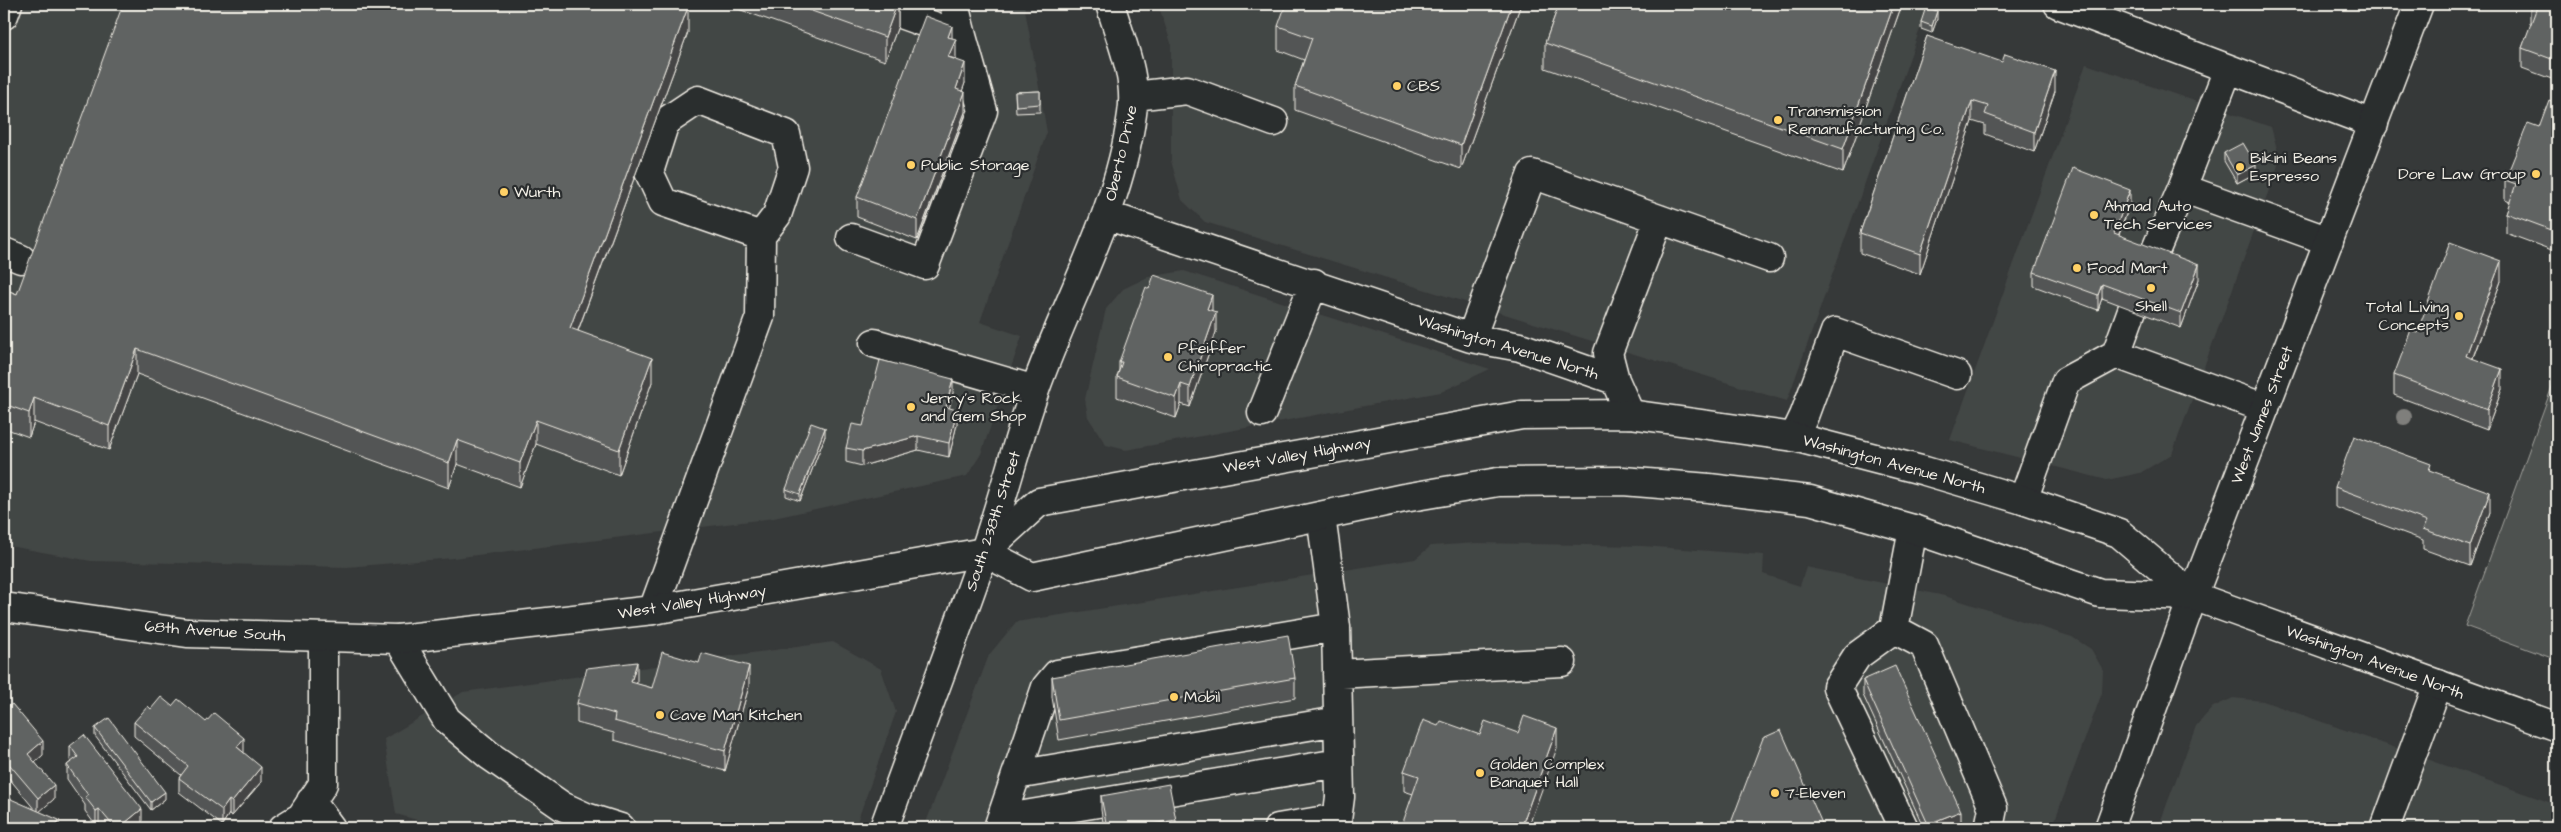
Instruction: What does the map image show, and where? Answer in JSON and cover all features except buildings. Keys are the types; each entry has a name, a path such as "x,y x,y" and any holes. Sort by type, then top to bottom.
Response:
{"main road":[{"path":"4,15 8,4"},
{"path":"872,4 962,36"},
{"path":"851,238 925,265 983,111 954,4"},
{"name":"Oberto Drive","path":"1106,215 1123,155 1132,115 1134,96 1132,78 1110,4"},
{"path":"2058,4 2374,124"},
{"name":"West James Street","path":"2109,828 2193,596 2419,4"},
{"path":"2151,261 2182,188 2228,68"},
{"path":"1134,96 1187,90 1274,122"},
{"path":"653,610 760,318 761,236 777,215 793,167 786,134 698,100 665,122 649,172 663,202 761,236"},
{"path":"1471,338 1532,174 1769,258"},
{"path":"2182,188 2329,241"},
{"name":"Washington Avenue North","path":"1106,215 1314,283 1471,338 1520,348 1615,380 1630,414 1794,437 1925,471 2022,500 2119,533 2193,596"},
{"name":"South 238th Street","path":"884,828 984,552 1035,390 1106,215"},
{"path":"1615,380 1608,352 1659,219"},
{"path":"1262,413 1314,283"},
{"path":"2022,500 2066,381 2116,354 2132,310"},
{"path":"1794,437 1804,416 1835,332 1957,375"},
{"path":"874,343 1035,390"},
{"path":"2116,354 2265,408"},
{"name":"West Valley Highway","path":"398,640 653,610 984,552 1039,502 1522,415 1630,414"},
{"name":"Washington Avenue North","path":"1321,516 1404,498 1498,482 1623,481 1810,500 1913,529 2100,593 2193,596 2557,727"},
{"path":"984,552 1032,577 1321,516 1336,627 1340,797 1337,823 1278,828"},
{"path":"1904,828 1837,687 1857,656 1894,629 1913,529"},
{"name":"68th Avenue South","path":"4,608 187,633 398,640"},
{"path":"1336,627 1057,674 1046,687 999,824 1339,764"},
{"path":"1894,629 1924,645 1993,808 1989,828"},
{"path":"283,828 301,817 323,784 323,638"},
{"path":"398,640 447,720 490,756 562,806 586,817 621,828"},
{"path":"1337,674 1562,662"},
{"path":"2385,828 2438,684"},
{"path":"1016,775 1338,721"},
{"path":"311,801 331,828"}],"shaded area":[{"path":"4,4 1024,4 1047,132 980,322 1022,336 981,454 967,476 774,518 453,558 347,567 91,561 4,545"},
{"path":"1158,4 1929,4 1787,401 1205,222 1182,200 1171,161 1171,43"},
{"path":"2086,64 2271,127 2280,160 2172,454 2140,473 2107,480 1950,440"},
{"path":"1184,271 1490,369 1441,392 1126,450 1106,445 1088,417 1085,399 1106,309 1123,289 1148,277"},
{"path":"2557,373 2557,660 2465,626"},
{"path":"1477,543 1643,546 1764,555 1763,574 1800,586 1806,567 1945,596 2072,637 2091,649 2103,670 2102,693 2052,828 924,828 989,655 1016,622 1415,559 1431,546"},
{"path":"833,642 881,669 896,712 855,828 445,828 396,814 384,739 463,692"},
{"path":"2233,698 2263,701 2557,805 2557,828 2158,828 2196,726 2213,707"}],"place":[{"name":"CBS","path":"1397,86"},
{"name":"Transmission Remanufacturing Co.","path":"1778,120"},
{"name":"Public Storage","path":"911,165"},
{"name":"Bikini Beans Espresso","path":"2240,167"},
{"name":"Dore Law Group","path":"2536,174"},
{"name":"Wurth","path":"504,192"},
{"name":"Ahmad Auto Tech Services","path":"2094,215"},
{"name":"Food Mart","path":"2077,268"},
{"name":"Shell","path":"2151,288"},
{"name":"Total Living Concepts","path":"2459,316"},
{"name":"Pfeiffer Chiropractic","path":"1168,357"},
{"name":"Jerry's Rock and Gem Shop","path":"911,407"},
{"name":"Mobil","path":"1174,697"},
{"name":"Cave Man Kitchen","path":"660,715"},
{"name":"Golden Complex Banquet Hall","path":"1480,773"},
{"name":"7-Eleven","path":"1775,793"}]}
